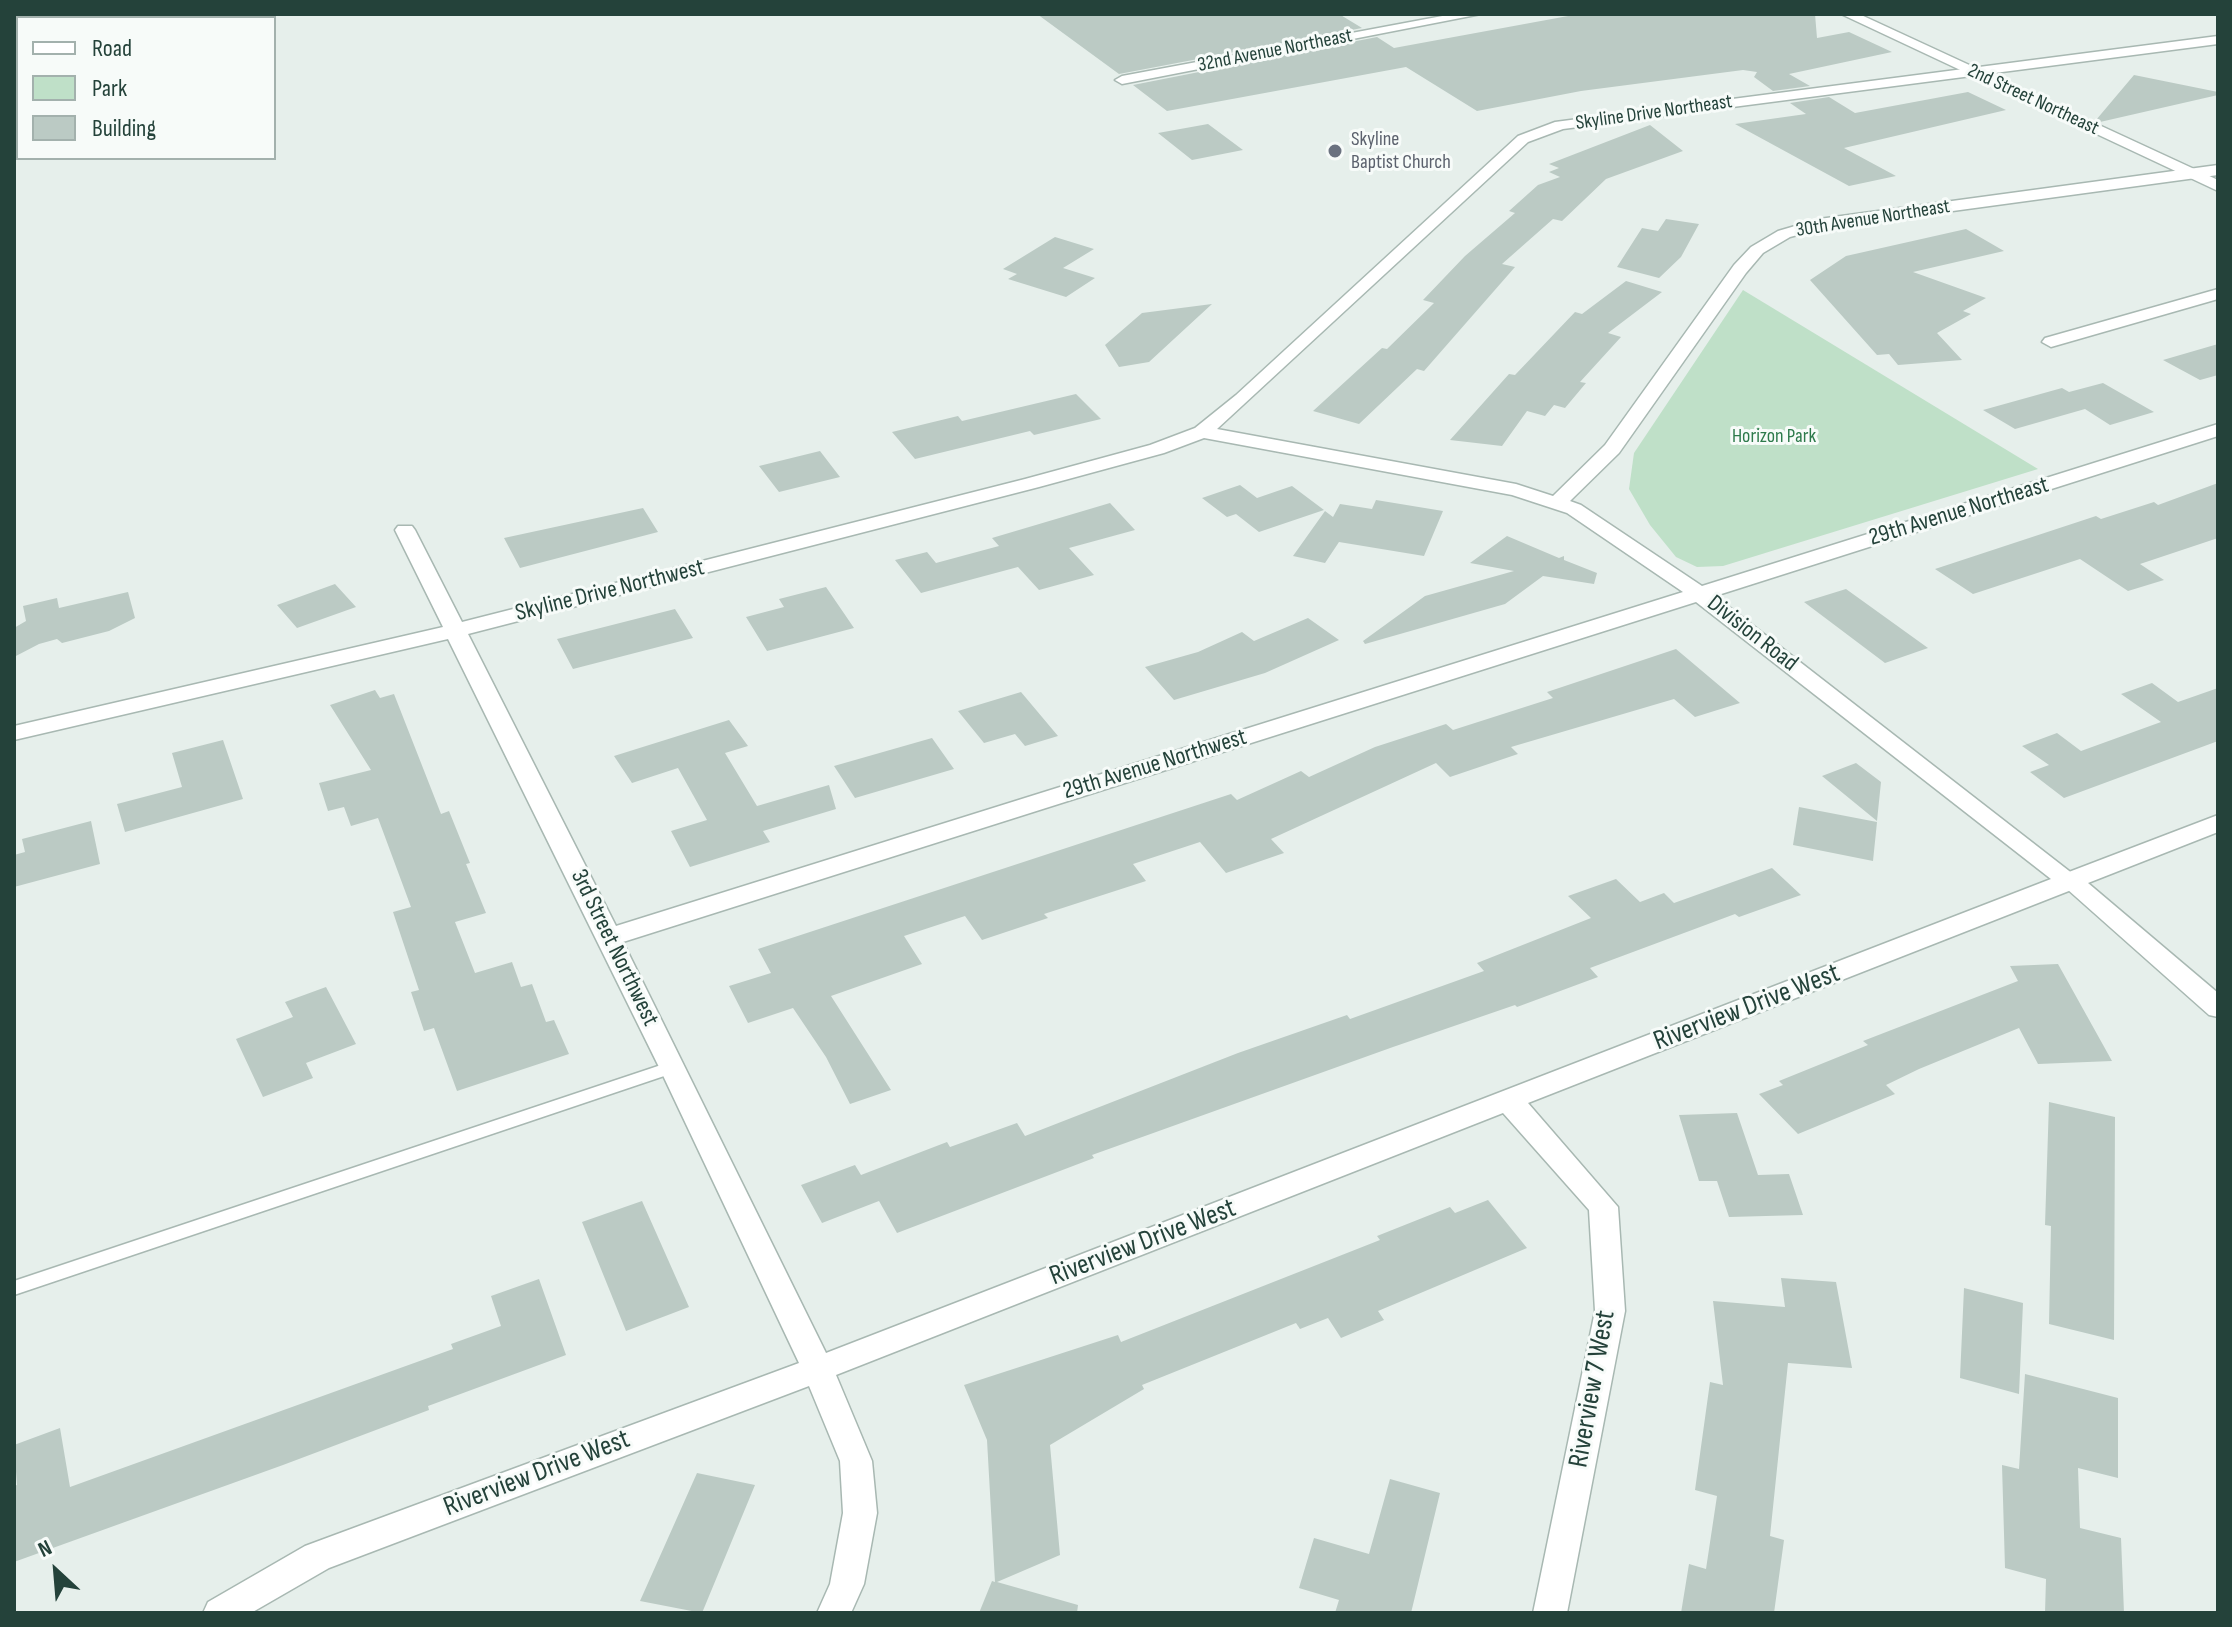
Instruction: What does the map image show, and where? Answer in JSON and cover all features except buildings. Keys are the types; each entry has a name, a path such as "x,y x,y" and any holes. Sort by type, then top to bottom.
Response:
{"street":[{"path":"1382,14 1404,27"},
{"name":"32nd Avenue Northeast","path":"1122,80 1474,14"},
{"name":"2nd Street Northeast","path":"1848,14 2218,186"},
{"name":"Skyline Drive Northeast","path":"1202,432 1243,399 1523,139 1560,125 2218,40"},
{"name":"30th Avenue Northeast","path":"1557,503 1612,449 1740,269 1757,250 1784,234 1819,224 2218,170"},
{"path":"2051,342 2218,294"},
{"name":"29th Avenue Northeast","path":"1700,594 2218,430"},
{"name":"Division Road","path":"1202,432 1516,490 1574,509 1624,539 1700,594 2070,881 2218,1012"},
{"name":"Skyline Drive Northwest","path":"14,733 453,631 1032,483 1157,449 1202,432"},
{"name":"3rd Street Northwest","path":"405,530 673,1067 818,1369 856,1461 860,1513 847,1584 834,1613"},
{"name":"29th Avenue Northwest","path":"610,937 1700,594"},
{"name":"Riverview Drive West","path":"220,1613 317,1557 818,1369 1510,1102 2218,823"},
{"name":"Riverview 7 West","path":"1510,1102 1603,1207 1610,1311 1550,1613"}],"lane":[{"path":"14,1288 673,1067"}],"green space":[{"name":"Horizon Park","path":"1743,290 2038,469 1723,566 1697,567 1676,557 1650,525 1629,489 1634,453"}],"place":[{"name":"Skyline Baptist Church","path":"1335,151"}]}
